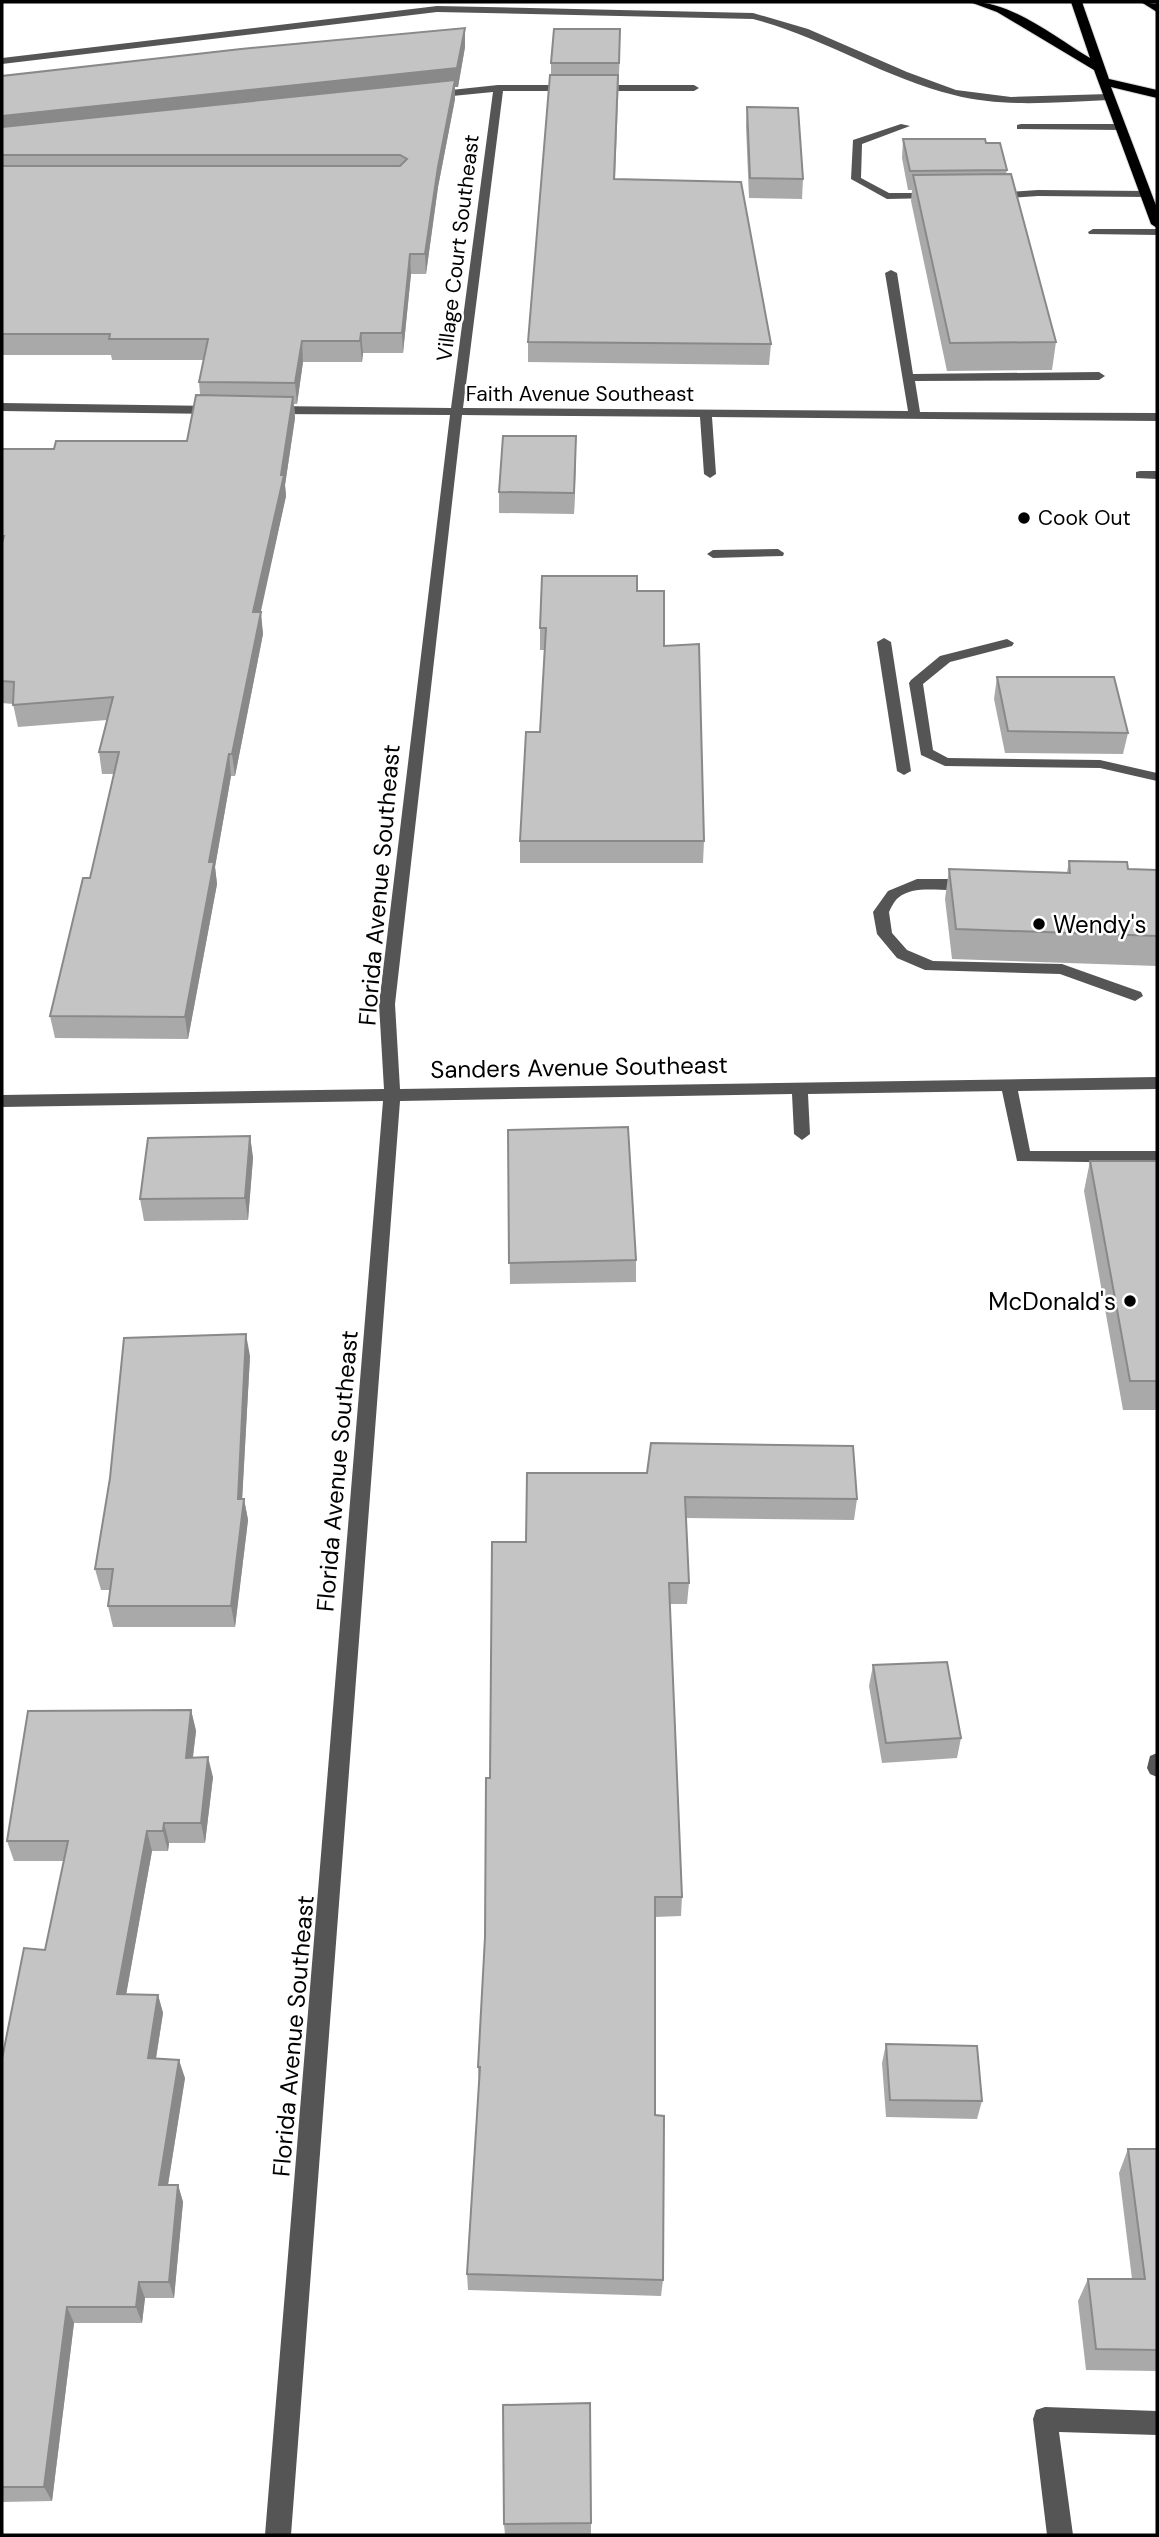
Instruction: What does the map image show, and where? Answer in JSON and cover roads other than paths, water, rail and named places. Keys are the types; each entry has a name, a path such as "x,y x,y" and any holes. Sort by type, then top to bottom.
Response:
{"highway":[{"path":"976,2 1000,10 1099,68"},
{"path":"1077,2 1120,127 1156,216"},
{"path":"1146,2 1157,9"},
{"path":"1103,80 1157,94"}],"street":[{"path":"2,61 437,9 753,16 785,23 817,35 873,63 956,92 998,98 1109,97"},
{"path":"415,97 498,88 694,88"},
{"name":"Village Court Southeast","path":"456,413 498,88"},
{"path":"905,126 857,142 856,179 887,196 941,196"},
{"path":"1021,127 1120,127"},
{"path":"981,196 1146,194"},
{"path":"1093,232 1157,232"},
{"path":"891,273 915,416"},
{"path":"908,378 1098,376"},
{"path":"2,407 222,410"},
{"name":"Faith Avenue Southeast","path":"263,410 1157,417"},
{"name":"Florida Avenue Southeast","path":"278,2535 391,1095 387,1003 456,413"},
{"path":"706,414 710,474"},
{"path":"1140,475 1157,475"},
{"path":"713,554 778,553"},
{"path":"884,642 905,771"},
{"path":"1007,643 945,659 916,683 926,752 945,762 1100,764 1155,777"},
{"path":"986,884 917,884 892,894 881,912 885,934 902,954 931,966 1062,969 1135,996"},
{"name":"Sanders Avenue Southeast","path":"2,1101 1157,1083"},
{"path":"1009,1086 1023,1157 1157,1157"},
{"path":"800,1088 802,1134"},
{"path":"1157,1762 1157,1769"},
{"path":"1059,2535 1045,2418 1157,2423"}],"place":[{"name":"Cook Out","path":"1024,518"},
{"name":"Wendy's","path":"1039,924"},
{"name":"McDonald's","path":"1130,1301"}]}
